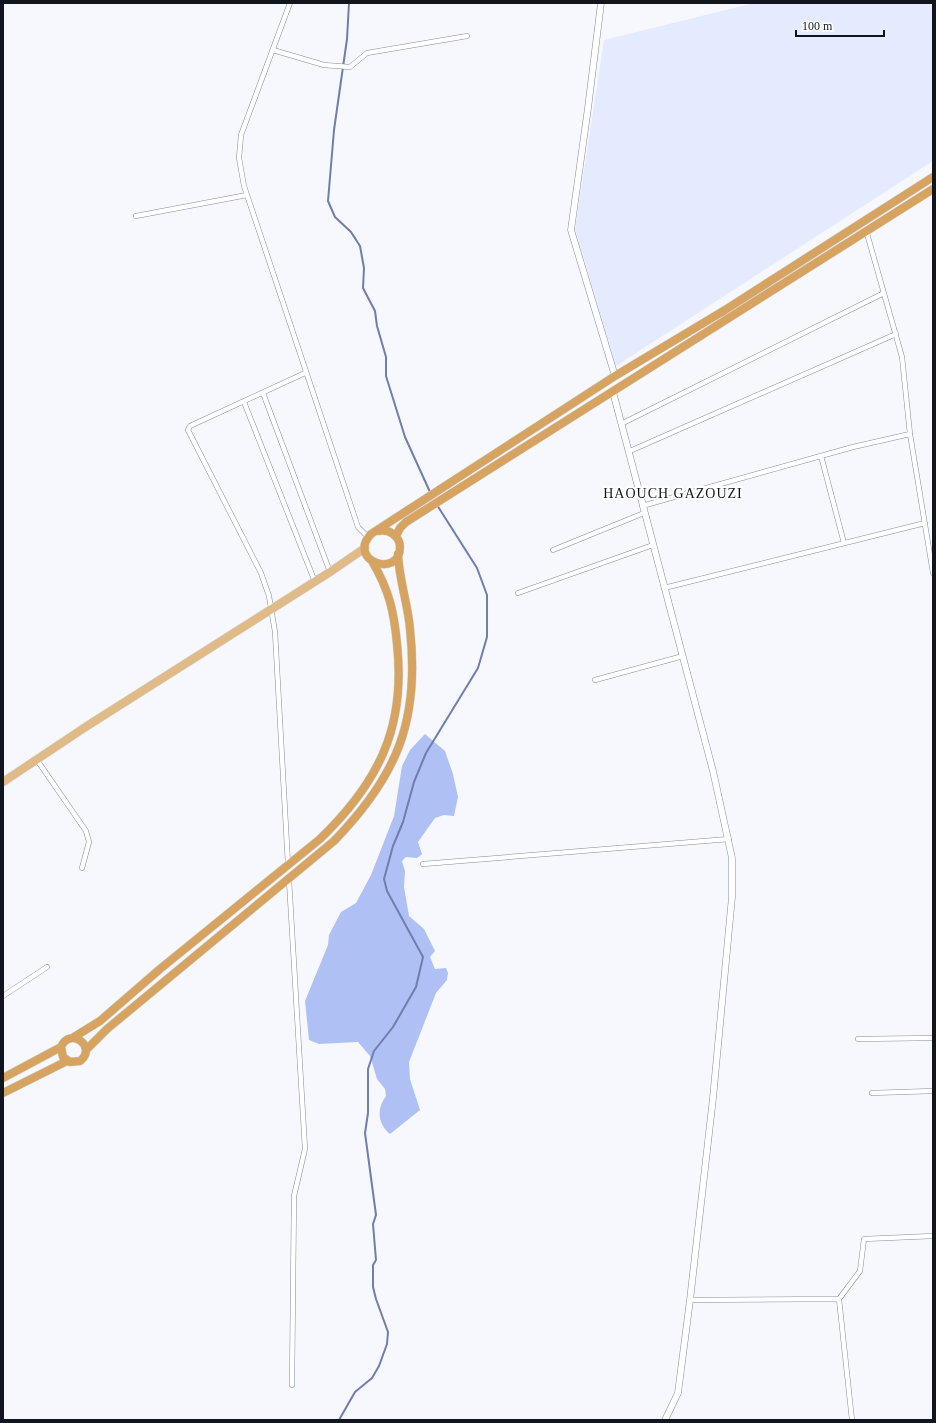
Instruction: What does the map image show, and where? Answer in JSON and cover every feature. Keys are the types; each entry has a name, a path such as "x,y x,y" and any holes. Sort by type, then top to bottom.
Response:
{"highway":[{"path":"396,536 403,524 427,504 440,490 615,376 725,310 933,177"},
{"path":"3,1078 61,1047 67,1039 74,1038 100,1021 160,969 288,865 336,823 359,796 375,771 387,745 400,690 400,667 393,610 388,592 372,561 367,556 365,548 368,537 427,504 447,497 866,230 933,189"},
{"path":"61,1047 62,1056 67,1061 74,1063 80,1061 86,1050 107,1030 334,841 359,815 383,780 403,737 407,723 412,693 412,654 410,629 399,570 399,543 396,536 386,530 378,531"},
{"path":"372,561 379,564 387,564 394,560 398,554"},
{"path":"74,1038 83,1041 86,1050"},
{"path":"3,1094 67,1061"}],"main road":[{"path":"3,782 87,726 315,582 365,548"}],"street":[{"path":"290,3 240,141 239,158 247,195 305,373 358,527 368,537"},
{"path":"601,3 588,108 570,230 615,376"},
{"path":"273,50 324,65 350,67 367,53 467,36"},
{"path":"136,216 247,195"},
{"path":"866,230 902,357 910,434 933,573"},
{"path":"623,423 884,293"},
{"path":"630,451 896,334"},
{"path":"288,865 272,608 261,573 188,430 190,426 305,373"},
{"path":"613,392 623,423 642,506 683,656 729,839 732,858 732,897 713,1098 690,1300 678,1393 665,1420"},
{"path":"263,393 330,572"},
{"path":"244,402 315,582"},
{"path":"642,506 821,456 910,434"},
{"path":"821,456 844,543"},
{"path":"554,550 644,513"},
{"path":"664,588 924,523"},
{"path":"518,593 653,545"},
{"path":"595,680 683,656"},
{"path":"37,760 86,831 89,842 82,868"},
{"path":"423,864 729,839"},
{"path":"289,880 305,1149 294,1196 292,1385"},
{"path":"3,996 47,967"},
{"path":"858,1039 933,1038"},
{"path":"872,1093 933,1091"},
{"path":"852,1420 839,1299 860,1271 864,1239 933,1236"},
{"path":"690,1300 839,1299"}],"shaded area":[{"path":"754,3 933,3 933,161 616,366 575,229 604,40"},
{"path":"425,734 445,751 453,774 458,797 454,816 444,815 435,818 418,842 422,854 417,858 406,857 402,861 405,871 404,887 409,916 424,929 435,951 430,957 435,969 446,968 448,973 447,980 436,993 409,1062 410,1079 420,1110 390,1134 383,1126 380,1116 381,1106 386,1096 385,1089 377,1079 370,1056 358,1042 319,1044 309,1040 305,1001 328,945 329,935 341,912 356,903 371,875 394,816 402,766 410,750"}],"waterway":[{"path":"349,3 347,39 334,130 328,201 335,217 351,232 360,246 364,268 363,288 375,311 377,326 386,357 386,376 405,437 430,492"},
{"path":"339,1420 355,1392 372,1378 379,1366 387,1344 388,1332 373,1287 373,1265 376,1260 373,1224 376,1215 365,1133 368,1113 368,1069 374,1051 393,1027 416,987 423,957 387,891 384,879 393,846 403,822 414,782 426,753 478,668 487,637 487,595 477,568 437,505"}],"district":[{"name":"HAOUCH GAZOUZI","path":"673,493"}]}
